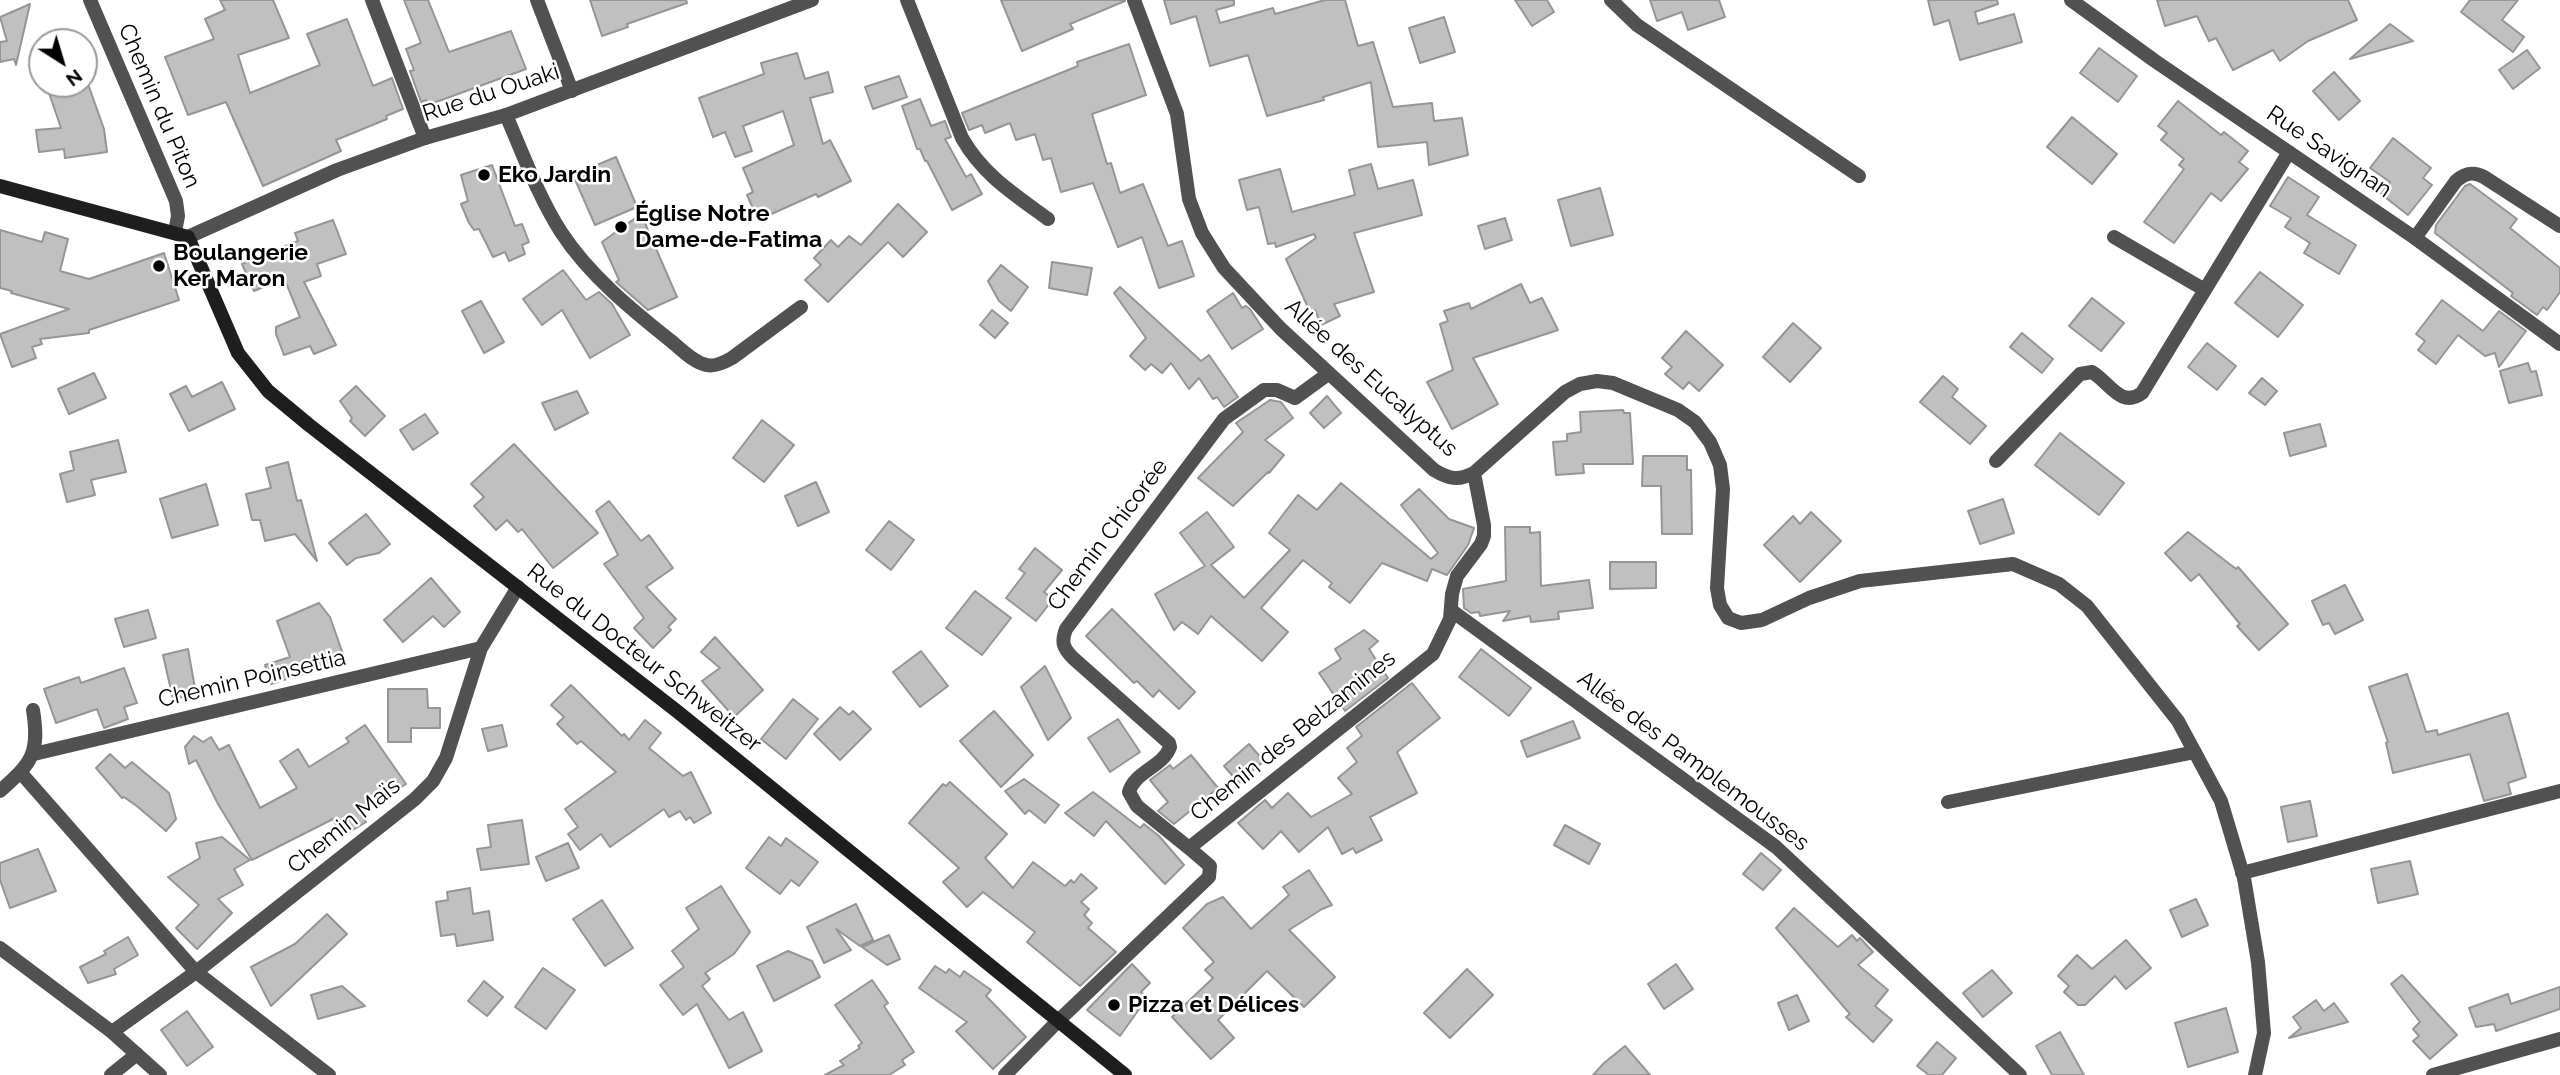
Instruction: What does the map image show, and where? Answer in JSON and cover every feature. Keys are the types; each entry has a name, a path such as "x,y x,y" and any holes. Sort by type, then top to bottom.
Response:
{"main road":[{"path":"0,186 181,234"},
{"name":"Rue du Docteur Schweitzer","path":"181,234 238,353 268,391 678,712 1125,1075"}],"street":[{"name":"Chemin du Piton","path":"90,0 176,201 181,234"},
{"path":"372,0 425,138"},
{"path":"537,0 572,91"},
{"name":"Rue du Ouaki","path":"181,234 337,170 425,138 506,115 812,0"},
{"path":"907,0 962,138 973,158 989,175 1048,219"},
{"name":"Allée des Eucalyptus","path":"1134,0 1177,114 1189,199 1202,233 1224,268 1281,329 1434,470 1445,477 1460,480 1474,473 1565,392 1580,384 1597,381 1613,383 1678,410 1695,422 1710,442 1720,465 1723,489 1717,588 1720,605 1728,618 1741,623 1762,620 1809,598 1860,581 2013,564 2059,584 2087,606 2178,720 2221,800 2242,873 2258,962 2264,1033 2255,1075"},
{"path":"1611,0 1637,25 1859,176"},
{"name":"Rue Savignan","path":"2071,0 2155,61 2415,238 2560,345"},
{"path":"506,115 542,198 561,232 584,262 640,316 693,359 707,365 720,364 801,307"},
{"path":"1996,461 2080,374 2092,372 2122,398 2135,398 2142,393 2289,152"},
{"path":"2415,238 2456,181 2462,176 2477,173 2560,226"},
{"path":"2114,237 2205,290"},
{"name":"Chemin Chicorée","path":"1189,848 1136,806 1129,792 1137,777 1170,751 1169,743 1073,658 1063,646 1062,638 1066,629 1224,419 1264,390 1277,390 1294,398 1328,373"},
{"name":"Chemin des Belzamines","path":"1058,1021 1209,877 1210,866 1189,848 1433,654 1452,611 1452,594 1457,576 1484,536 1474,473"},
{"name":"Chemin Maïs","path":"112,1032 196,972 415,799 433,781 446,758 481,648 518,587"},
{"name":"Allée des Pamplemousses","path":"1452,611 1776,847 2020,1075"},
{"name":"Chemin Poinsettia","path":"34,754 481,648"},
{"path":"0,791 21,773 34,754 37,731 33,710"},
{"path":"1948,802 2195,752"},
{"path":"21,773 196,972 329,1075"},
{"path":"2242,873 2560,791"},
{"path":"0,948 112,1032 160,1075"},
{"path":"1005,1075 1058,1021"},
{"path":"2433,1075 2560,1039"},
{"path":"111,1075 136,1054"}],"building":[{"path":"220,0 273,0 289,38 238,55 250,93 320,65 307,34 347,19 373,86 392,78 403,109 386,116 387,119 336,140 341,151 263,186 226,102 188,115 165,57 214,39 205,19 225,10"},
{"path":"404,0 428,0 449,52 511,31 526,69 428,105 426,100 421,102 410,71 414,70 406,49 421,43"},
{"path":"590,0 686,0 687,3 627,24 628,27 602,36"},
{"path":"1001,0 1125,1 1070,24 1073,29 1022,51"},
{"path":"1164,0 1234,0 1234,5 1216,10 1220,23 1273,8 1275,14 1325,0 1345,0 1358,46 1373,42 1393,107 1432,103 1434,121 1462,118 1468,155 1429,165 1427,142 1378,147 1371,82 1323,97 1324,100 1267,116 1248,55 1210,66 1196,16 1171,24"},
{"path":"1515,0 1547,0 1554,12 1532,26"},
{"path":"1650,0 1719,0 1725,17 1688,30 1682,12 1657,21"},
{"path":"1928,0 1997,0 1998,4 1975,12 1978,24 2014,14 2022,42 1960,60 1949,20 1934,25"},
{"path":"2157,0 2348,0 2357,20 2308,41 2280,61 2273,50 2233,70 2216,38 2209,41 2197,16 2165,26"},
{"path":"2470,0 2518,0 2502,20 2524,37 2513,52 2461,12"},
{"path":"30,4 16,65 14,59 0,62 0,42 7,41 0,17"},
{"path":"1444,17 1455,52 1420,63 1409,28"},
{"path":"2390,24 2413,41 2350,59"},
{"path":"1129,44 1146,95 1092,114 1107,164 1111,163 1120,193 1143,184 1168,246 1182,241 1194,276 1159,288 1142,237 1118,247 1093,183 1061,192 1051,158 1043,160 1035,134 1016,140 1010,123 985,133 982,125 969,130 962,113 1078,66 1077,62"},
{"path":"2099,48 2137,76 2118,102 2080,73"},
{"path":"2527,50 2540,68 2513,89 2499,70"},
{"path":"797,53 805,79 828,72 833,92 810,98 823,144 830,140 851,181 758,220 747,195 753,192 743,168 794,145 783,111 743,126 752,151 735,157 725,132 713,137 699,98 764,74 761,63"},
{"path":"2334,72 2360,101 2339,120 2313,91"},
{"path":"899,76 907,97 873,109 865,87"},
{"path":"51,98 93,98 104,129 107,152 65,158 64,149 39,152 36,130 61,128"},
{"path":"920,99 931,126 945,121 951,137 945,139 966,177 971,174 982,194 952,210 927,161 920,149 917,149 902,106"},
{"path":"2178,101 2221,135 2224,132 2248,151 2239,162 2248,169 2221,201 2211,193 2174,243 2144,222 2184,169 2179,165 2184,159 2161,140 2167,133 2158,126"},
{"path":"2072,117 2117,154 2092,184 2047,147"},
{"path":"2393,138 2431,168 2423,178 2432,185 2408,215 2381,194 2390,182 2370,168"},
{"path":"616,157 637,207 595,225 573,175"},
{"path":"1371,164 1378,189 1413,180 1422,215 1354,233 1374,292 1334,304 1340,316 1321,325 1315,310 1310,312 1286,259 1316,238 1314,234 1276,247 1275,243 1268,244 1259,207 1247,210 1239,180 1280,169 1292,212 1355,195 1349,170"},
{"path":"492,165 515,226 522,224 529,242 522,245 525,254 509,261 505,252 493,257 479,229 474,230 469,223 461,204 468,201 461,175"},
{"path":"2288,177 2319,197 2307,215 2356,245 2339,274 2304,253 2310,243 2285,227 2291,218 2270,206"},
{"path":"2470,184 2517,219 2510,228 2560,268 2560,292 2547,310 2543,307 2537,315 2511,296 2513,293 2435,233 2436,225 2465,186"},
{"path":"1600,188 1613,235 1571,246 1558,200"},
{"path":"898,204 927,232 903,257 888,242 828,302 805,280 821,265 814,258 831,240 838,247 849,236 861,245"},
{"path":"641,214 677,297 648,310 616,282 619,280 602,242"},
{"path":"1505,218 1512,240 1485,249 1478,226"},
{"path":"333,220 346,254 317,264 321,276 304,282 336,345 314,354 310,346 284,355 276,327 300,317 284,278 254,291 242,264 298,241 295,233"},
{"path":"0,230 42,242 45,232 68,239 60,271 89,279 164,253 179,300 89,330 89,333 40,339 42,344 32,347 36,358 12,367 0,334 69,309 0,288"},
{"path":"1052,262 1092,268 1087,295 1049,288"},
{"path":"1001,265 1028,287 1011,311 999,301 988,281"},
{"path":"563,270 586,300 599,292 612,304 630,335 590,358 562,310 542,325 523,299"},
{"path":"2260,272 2303,305 2278,337 2235,303"},
{"path":"1521,284 1530,303 1542,298 1558,330 1473,358 1498,404 1452,429 1427,382 1453,370 1440,324 1448,321 1444,311 1469,303 1471,309"},
{"path":"1120,287 1201,361 1209,355 1238,397 1224,407 1217,397 1213,399 1199,378 1189,389 1171,363 1162,373 1151,364 1145,370 1130,356 1146,338 1114,293"},
{"path":"1233,293 1242,308 1246,306 1250,309 1263,329 1232,349 1207,311"},
{"path":"2092,298 2124,323 2101,351 2069,326"},
{"path":"2442,300 2483,331 2499,311 2526,331 2499,367 2495,353 2485,356 2458,335 2436,364 2418,350 2425,341 2416,334"},
{"path":"481,301 504,342 484,353 462,311"},
{"path":"992,310 1008,323 995,338 980,325"},
{"path":"1793,323 1821,348 1790,382 1763,357"},
{"path":"1686,331 1723,365 1699,391 1689,382 1683,389 1665,374 1672,367 1662,358"},
{"path":"2022,333 2053,359 2042,373 2010,347"},
{"path":"2207,343 2236,366 2217,390 2188,367"},
{"path":"2528,363 2531,372 2536,371 2542,395 2509,403 2500,371"},
{"path":"94,373 106,398 69,414 58,389"},
{"path":"1943,376 1958,389 1952,397 1986,426 1970,444 1920,402"},
{"path":"2262,378 2277,391 2265,405 2249,393"},
{"path":"222,382 235,409 189,431 170,394 186,386 192,397"},
{"path":"356,386 385,416 365,436 350,421 352,418 340,401"},
{"path":"577,391 588,413 555,430 542,403"},
{"path":"1327,396 1341,413 1324,428 1310,413"},
{"path":"1270,400 1281,402 1293,418 1265,440 1284,455 1269,473 1233,506 1198,478 1243,432 1236,423"},
{"path":"1623,410 1624,413 1630,413 1633,464 1583,464 1584,473 1556,475 1553,442 1567,441 1567,434 1581,432 1580,412"},
{"path":"425,414 438,433 413,450 400,430"},
{"path":"762,420 794,445 764,482 733,458"},
{"path":"2320,424 2326,446 2290,456 2284,433"},
{"path":"2060,433 2124,483 2099,515 2035,465"},
{"path":"118,440 126,472 91,480 95,495 67,502 60,474 74,470 70,452"},
{"path":"514,444 598,533 553,568 522,529 518,532 507,520 496,530 474,506 484,497 471,484"},
{"path":"1643,456 1687,456 1687,470 1691,470 1692,534 1662,534 1661,486 1642,486"},
{"path":"288,462 297,501 301,500 317,561 295,534 265,541 260,520 252,520 246,494 271,488 266,468"},
{"path":"816,482 829,512 798,526 785,496"},
{"path":"1341,483 1431,559 1438,553 1401,505 1419,489 1449,519 1474,528 1468,545 1447,575 1432,569 1427,581 1382,563 1350,603 1329,587 1332,583 1303,560 1261,608 1288,632 1262,661 1211,616 1198,634 1182,622 1174,630 1155,594 1205,566 1180,533 1207,512 1234,547 1211,565 1244,598 1290,550 1269,533 1298,495 1317,510"},
{"path":"206,484 218,525 172,538 160,499"},
{"path":"2003,499 2014,533 1980,544 1968,511"},
{"path":"609,501 641,541 649,535 673,568 646,587 676,619 668,627 671,630 653,648 634,628 644,618 604,564 618,555 596,511"},
{"path":"1811,512 1841,541 1800,582 1764,545 1793,516 1800,524"},
{"path":"366,514 390,544 379,553 356,558 347,565 329,543"},
{"path":"889,521 914,540 891,570 866,550"},
{"path":"1505,527 1530,527 1530,533 1540,532 1541,586 1589,580 1593,608 1558,612 1559,619 1531,622 1530,616 1503,621 1510,611 1480,616 1479,612 1471,613 1464,608 1463,589 1506,581"},
{"path":"2188,532 2236,569 2238,567 2288,624 2259,650 2237,626 2240,624 2199,574 2191,581 2165,553"},
{"path":"1035,548 1062,570 1044,592 1053,599 1036,621 1006,598 1025,573 1019,569"},
{"path":"1610,562 1656,562 1656,588 1610,589"},
{"path":"431,578 460,612 444,627 433,616 403,642 384,620"},
{"path":"2345,585 2363,620 2335,634 2329,623 2323,625 2312,601"},
{"path":"975,591 1011,618 982,655 946,628"},
{"path":"319,603 330,617 345,660 271,684 265,665 290,657 277,621"},
{"path":"1112,609 1195,692 1179,709 1159,690 1153,697 1137,681 1134,683 1086,636"},
{"path":"148,610 156,638 124,647 115,619"},
{"path":"1364,630 1378,641 1369,649 1388,678 1345,711 1319,673 1341,659 1335,649"},
{"path":"715,637 763,690 734,717 702,681 720,668 701,652"},
{"path":"188,649 196,694 173,699 163,655"},
{"path":"1481,649 1531,688 1509,716 1459,677"},
{"path":"921,651 948,686 920,707 893,672"},
{"path":"1045,666 1071,718 1048,740 1021,687"},
{"path":"124,668 137,703 124,707 128,719 104,728 97,709 56,723 44,689 79,677 81,683"},
{"path":"2407,674 2426,732 2437,730 2438,735 2508,713 2526,777 2508,783 2511,794 2484,801 2470,754 2393,773 2386,743 2388,742 2369,687"},
{"path":"1412,683 1440,718 1397,752 1417,793 1370,817 1382,840 1356,853 1353,848 1342,854 1328,827 1299,852 1281,831 1263,849 1238,823 1265,800 1272,808 1288,793 1311,817 1352,794 1338,778 1357,762 1347,748 1362,736 1356,727"},
{"path":"571,685 629,740 645,720 661,733 649,748 683,776 691,772 711,813 694,823 690,817 686,820 680,811 669,817 664,809 610,847 601,834 580,850 568,834 578,827 565,809 616,772 581,741 577,744 557,724 564,717 551,705"},
{"path":"388,689 427,689 428,708 440,708 440,728 411,728 411,742 388,742"},
{"path":"793,699 818,719 786,759 761,739"},
{"path":"840,707 849,715 853,711 871,729 840,760 814,734"},
{"path":"994,711 1033,755 1001,787 960,741"},
{"path":"1118,719 1140,752 1110,772 1088,738"},
{"path":"1573,721 1580,738 1527,757 1521,741"},
{"path":"365,725 406,784 361,814 366,822 343,836 333,819 252,860 218,804 196,760 189,764 185,747 194,736 203,742 211,737 219,750 229,745 260,808 297,788 280,761 298,749 309,767 349,742 346,738"},
{"path":"502,725 507,746 488,751 482,729"},
{"path":"1249,744 1264,761 1239,783 1224,766"},
{"path":"110,754 125,768 132,762 169,793 176,819 166,831 138,807 122,798 96,768"},
{"path":"1191,755 1218,788 1174,824 1158,811 1168,802 1150,780 1170,765 1173,769"},
{"path":"1024,779 1059,805 1045,823 1029,810 1025,814 1005,791"},
{"path":"950,782 1007,834 985,858 1013,888 1033,862 1065,886 1071,880 1074,883 1081,874 1097,888 1081,902 1089,909 1084,915 1092,923 1088,928 1116,952 1080,986 1027,942 1035,932 983,892 967,907 943,882 959,868 909,823 943,784 946,786"},
{"path":"1093,792 1140,828 1144,824 1159,836 1184,865 1165,884 1106,821 1094,836 1065,813"},
{"path":"2310,801 2317,836 2288,842 2281,807"},
{"path":"522,820 529,864 481,870 477,849 491,847 488,825"},
{"path":"1565,825 1600,844 1589,864 1554,845"},
{"path":"222,837 250,860 234,869 243,885 218,899 232,913 197,949 176,928 199,905 168,877 200,858 196,843"},
{"path":"769,837 781,846 786,838 818,862 799,886 791,880 780,894 746,868"},
{"path":"568,843 579,868 546,881 536,857"},
{"path":"38,849 56,891 10,908 0,880 0,863"},
{"path":"1761,853 1781,870 1763,890 1743,874"},
{"path":"2410,861 2418,894 2378,903 2371,869"},
{"path":"1309,870 1332,905 1289,930 1335,977 1304,1007 1267,971 1218,1020 1234,1038 1211,1059 1172,1017 1213,978 1205,970 1214,962 1183,928 1207,904 1223,897 1251,929 1289,895 1283,887"},
{"path":"721,886 750,932 734,954 705,973 710,979 702,986 729,1020 743,1012 762,1051 729,1068 697,1004 683,1015 660,985 684,967 672,951 699,929 686,908"},
{"path":"470,888 473,914 489,911 493,940 457,946 455,934 441,936 436,902 448,900 447,892"},
{"path":"2196,899 2208,925 2182,937 2170,910"},
{"path":"602,900 633,948 605,966 573,919"},
{"path":"856,904 873,940 860,946 836,929 851,950 824,963 807,927"},
{"path":"1794,908 1838,947 1852,935 1857,941 1860,938 1873,952 1858,965 1888,990 1875,1006 1892,1020 1873,1042 1846,1017 1850,1014 1776,928"},
{"path":"327,914 347,934 271,1006 251,967 295,944"},
{"path":"889,935 900,959 887,965 862,947"},
{"path":"128,937 138,955 114,969 116,974 88,983 80,967 106,954 104,951"},
{"path":"2126,940 2151,968 2126,989 2115,976 2085,1005 2078,1005 2064,992 2069,986 2058,976 2077,955 2092,969"},
{"path":"788,951 812,961 820,977 774,1001 757,966"},
{"path":"1132,964 1150,983 1141,992 1147,998 1120,1036 1087,1010"},
{"path":"1676,964 1693,989 1664,1009 1648,984"},
{"path":"935,966 946,973 949,969 960,977 964,971 991,990 986,996 1026,1037 993,1069 956,1031 967,1022 919,988"},
{"path":"543,968 575,990 546,1029 515,1007"},
{"path":"1467,969 1493,995 1450,1038 1424,1013"},
{"path":"1992,970 2012,993 1983,1017 1963,993"},
{"path":"2402,975 2457,1035 2430,1059 2413,1041 2419,1036 2413,1029 2420,1022 2391,984"},
{"path":"872,980 888,1003 884,1006 914,1052 902,1060 905,1065 889,1075 825,1075 844,1065 840,1061 860,1048 858,1046 862,1043 835,1005"},
{"path":"484,981 503,997 487,1016 468,1001"},
{"path":"342,986 365,1006 318,1019 311,995"},
{"path":"2560,987 2560,1009 2496,1031 2494,1024 2476,1027 2469,1008 2508,994 2511,1004"},
{"path":"1797,995 1809,1021 1789,1030 1778,1003"},
{"path":"2316,1000 2324,1011 2334,1003 2348,1022 2289,1038 2301,1028 2293,1017"},
{"path":"2226,1008 2238,1052 2188,1067 2175,1023"},
{"path":"187,1011 213,1047 187,1066 161,1030"},
{"path":"2060,1032 2084,1075 2052,1075 2036,1046"},
{"path":"1937,1042 1956,1058 1942,1075 1929,1075 1917,1066"},
{"path":"1625,1046 1650,1075 1593,1075 1604,1063"}],"place":[{"name":"Eko Jardin","path":"484,175"},
{"name":"Église Notre Dame-de-Fatima","path":"621,227"},
{"name":"Boulangerie Ker Maron","path":"159,266"},
{"name":"Pizza et Délices","path":"1114,1005"}]}
